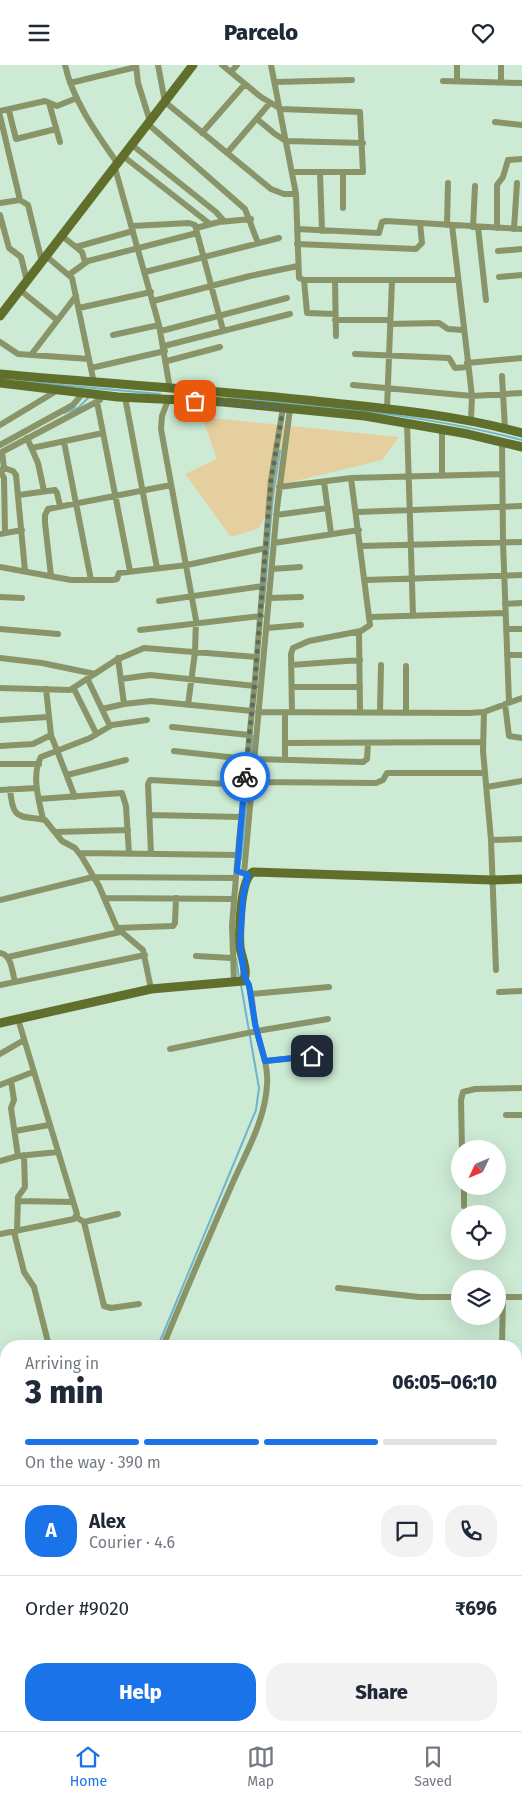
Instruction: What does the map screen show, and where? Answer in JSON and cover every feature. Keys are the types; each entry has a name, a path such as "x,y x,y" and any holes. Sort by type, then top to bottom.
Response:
{"street":[{"path":"65,65 77,98 118,163 132,229 165,348 170,389"},
{"path":"106,65 107,73"},
{"path":"158,65 165,102 271,189 284,194 296,194"},
{"path":"0,316 193,65"},
{"path":"222,65 270,103 281,109 359,111 362,121 362,172 292,171"},
{"path":"231,72 237,65"},
{"path":"271,65 296,194 298,266 300,277 304,280 307,313 390,322 439,323 448,329 463,329"},
{"path":"456,65 457,81"},
{"path":"501,65 501,82"},
{"path":"70,83 136,66 140,91 149,123 245,209 251,219 258,243"},
{"path":"275,82 352,80"},
{"path":"443,81 522,83"},
{"path":"202,133 245,84"},
{"path":"0,111 9,111 43,101 57,106 77,98"},
{"path":"48,103 60,141"},
{"path":"227,153 270,103"},
{"path":"9,111 16,139 56,129"},
{"path":"0,116 20,200"},
{"path":"257,119 286,141 363,143"},
{"path":"495,122 522,125"},
{"path":"132,145 216,212 224,221"},
{"path":"497,228 497,185 505,173 508,160 522,159"},
{"path":"118,163 210,224"},
{"path":"320,172 322,231"},
{"path":"343,173 343,208"},
{"path":"448,183 450,225 472,396 471,420"},
{"path":"514,229 519,196 517,183"},
{"path":"475,185 475,227 486,300"},
{"path":"0,203 20,200 28,205 44,259 70,274 94,383"},
{"path":"0,218 8,248 21,257 27,281"},
{"path":"70,274 85,262 138,249 210,224 251,219"},
{"path":"297,229 379,233 382,223 386,221 522,229"},
{"path":"76,247 132,229 189,223 196,230 223,330"},
{"path":"297,244 416,249 422,243 420,223"},
{"path":"62,236 84,256 85,262"},
{"path":"145,272 279,238"},
{"path":"498,251 522,249"},
{"path":"153,301 298,266"},
{"path":"499,277 522,275"},
{"path":"304,280 457,280"},
{"path":"335,280 336,336"},
{"path":"387,408 392,280"},
{"path":"20,290 57,320"},
{"path":"79,309 150,292"},
{"path":"31,355 76,296"},
{"path":"113,335 219,316 287,298"},
{"path":"91,368 223,330 290,314"},
{"path":"0,342 14,353 89,359"},
{"path":"167,361 220,347"},
{"path":"355,354 449,358 455,368 522,358"},
{"path":"0,374 170,389 207,390 387,408 471,420 522,433"},
{"path":"502,376 505,428"},
{"path":"0,383 108,396 223,402 365,416 442,429 522,447"},
{"path":"353,385 472,396 522,393"},
{"path":"0,425 58,390"},
{"path":"1,450 73,405 83,393"},
{"path":"1,450 108,396"},
{"path":"125,397 157,568"},
{"path":"168,400 162,417 161,429 196,623 195,652 188,705"},
{"path":"97,401 130,571"},
{"path":"239,981 243,896 238,855 241,817 267,628 287,409"},
{"path":"166,1340 206,1243 250,1147 267,1086 265,1061 252,1032 251,994 239,981 232,958 234,899 241,873 252,782 249,735 255,711 257,657 271,480 287,409"},
{"path":"407,423 413,615"},
{"path":"442,429 442,476"},
{"path":"32,448 103,433"},
{"path":"27,438 40,470 44,491"},
{"path":"64,441 91,580"},
{"path":"502,442 502,507 509,737 522,738"},
{"path":"1,450 4,468 13,471 16,475 25,571"},
{"path":"0,470 4,478 2,498 3,533 22,530"},
{"path":"279,487 351,478 502,474"},
{"path":"285,760 285,743 292,687 291,665 293,648 308,641 359,632 369,628 370,617 351,478"},
{"path":"324,482 331,533"},
{"path":"51,576 45,515 48,509 171,485"},
{"path":"18,495 56,491 60,506"},
{"path":"357,512 522,506"},
{"path":"276,515 328,508"},
{"path":"274,543 359,530"},
{"path":"361,546 522,542"},
{"path":"1,566 51,576 115,580 119,573 187,565 266,548"},
{"path":"272,569 300,567"},
{"path":"365,580 522,575"},
{"path":"159,601 263,586"},
{"path":"0,597 22,598"},
{"path":"269,598 301,597"},
{"path":"505,604 522,603"},
{"path":"370,617 505,613"},
{"path":"140,629 261,616"},
{"path":"267,628 301,625"},
{"path":"0,629 58,634"},
{"path":"506,629 522,629"},
{"path":"359,632 360,712"},
{"path":"0,688 66,691 74,689 118,658 150,647 257,657"},
{"path":"506,655 522,655"},
{"path":"0,658 60,666 95,674"},
{"path":"118,658 124,704"},
{"path":"291,665 360,660"},
{"path":"380,712 381,665"},
{"path":"406,666 406,713"},
{"path":"121,679 150,675 255,687"},
{"path":"88,679 110,726"},
{"path":"292,687 360,687"},
{"path":"46,689 50,735 75,797"},
{"path":"74,689 96,733"},
{"path":"102,709 151,701 255,711 484,712 522,698"},
{"path":"484,712 483,742 491,840 496,970"},
{"path":"0,720 48,717"},
{"path":"147,720 110,726 90,738 41,757 37,788 43,819 64,843 72,846 79,853 94,877 119,930 141,947 145,955 151,989"},
{"path":"172,727 249,735"},
{"path":"0,746 34,744 50,735"},
{"path":"285,743 483,742"},
{"path":"174,751 250,759 363,762 367,759 368,743"},
{"path":"67,775 126,760"},
{"path":"0,764 39,764"},
{"path":"252,782 376,783 383,780 387,773 485,773"},
{"path":"151,854 148,784 152,779 244,785"},
{"path":"487,787 522,781 522,785"},
{"path":"0,790 37,788"},
{"path":"10,789 11,802 16,814 24,819 43,819"},
{"path":"39,799 122,793 126,806 129,854"},
{"path":"149,815 241,817"},
{"path":"55,832 128,831"},
{"path":"491,840 522,839"},
{"path":"79,853 238,855"},
{"path":"0,900 94,877 260,871 492,880 522,879"},
{"path":"104,898 234,899"},
{"path":"0,953 8,957 119,930 173,926 175,923 176,898"},
{"path":"0,985 145,955"},
{"path":"196,956 232,958"},
{"path":"8,957 15,983"},
{"path":"0,1023 151,989 239,981"},
{"path":"251,994 329,987"},
{"path":"499,992 522,991"},
{"path":"18,1019 76,1217"},
{"path":"170,1049 328,1019"},
{"path":"0,1054 24,1040"},
{"path":"265,1061 327,1055"},
{"path":"0,1085 33,1072"},
{"path":"11,1081 14,1097 11,1108 21,1155 25,1187 18,1195 16,1232 24,1271 34,1287 47,1340"},
{"path":"462,1140 461,1100 463,1092 475,1089 522,1088"},
{"path":"506,1115 522,1115"},
{"path":"15,1131 49,1125"},
{"path":"0,1161 21,1155 58,1152"},
{"path":"18,1201 73,1202"},
{"path":"84,1222 118,1214"},
{"path":"0,1235 76,1217 84,1222 104,1305 108,1308 139,1304"},
{"path":"338,1288 419,1297 451,1297"},
{"path":"506,1297 522,1297"},
{"path":"501,1325 502,1340"}],"shaded area":[{"path":"202,417 399,437 382,460 283,484 259,528 231,537 185,474 217,459"}],"waterway":[{"path":"17,381 160,394"},
{"path":"183,396 221,398"},
{"path":"64,413 78,408 89,397"},
{"path":"228,398 302,404 413,418 486,431 522,440"},
{"path":"264,602 273,494 280,451"},
{"path":"241,859 253,736"},
{"path":"236,958 239,978"},
{"path":"160,1340 256,1110 259,1088 241,985"}],"way so far":[{"path":"195,401 283,408 271,480 255,680 245,777"}],"route":[{"path":"245,777 237,871 248,875 243,896 240,945 245,978 251,994 255,1024 265,1061 312,1056"}]}
